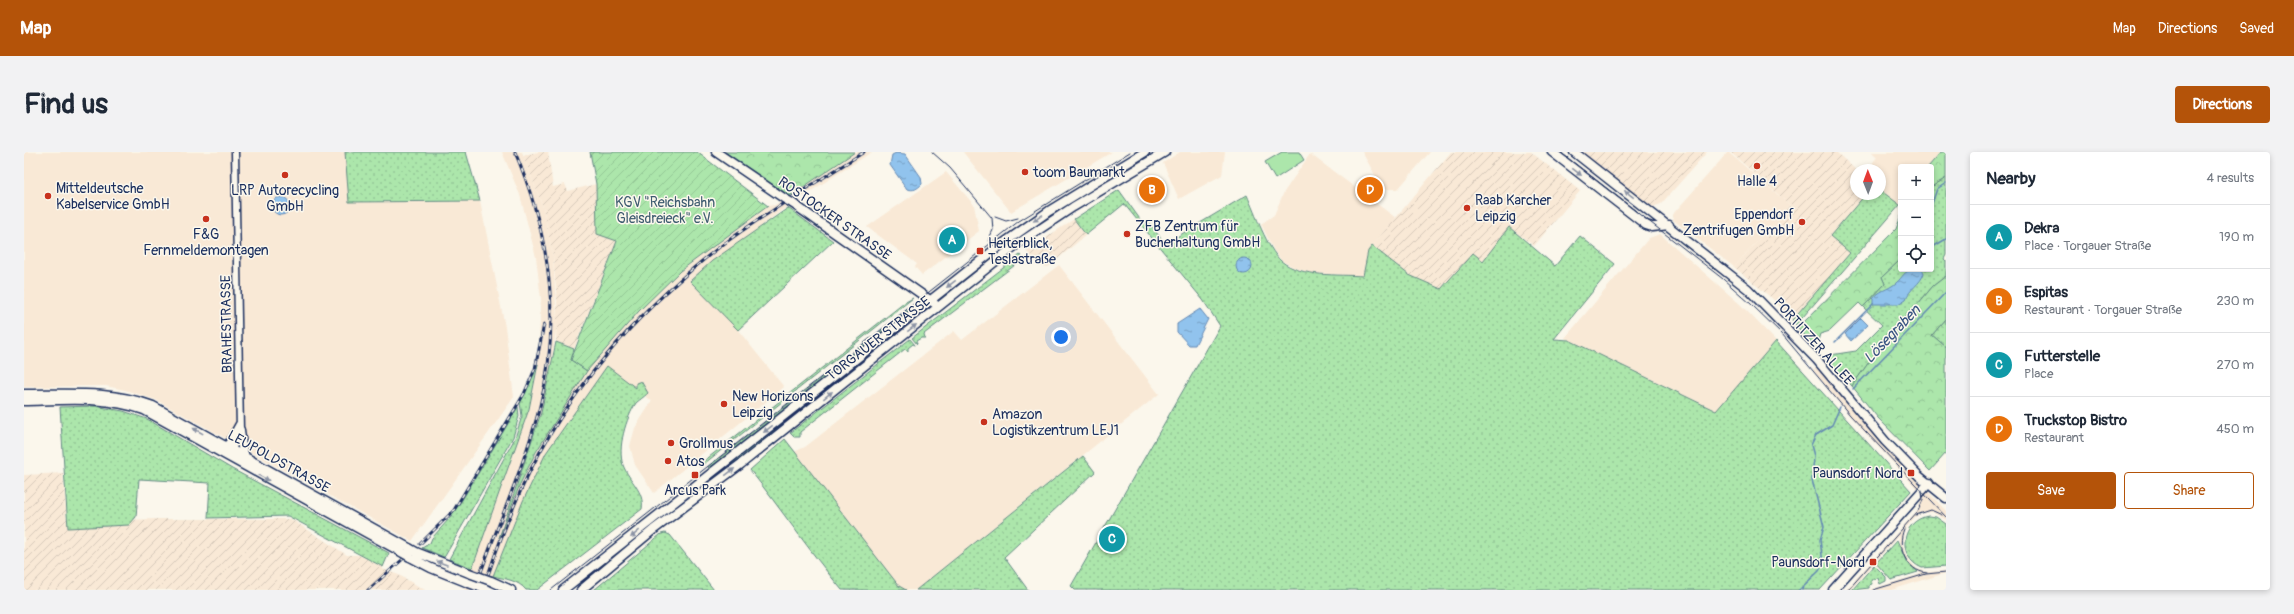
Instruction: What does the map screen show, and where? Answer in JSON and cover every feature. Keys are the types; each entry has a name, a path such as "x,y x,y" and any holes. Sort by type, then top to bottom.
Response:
{"main road":[{"name":"ROSTOCKER STRASSE","path":"716,152 792,203 939,306"},
{"name":"TORGAUER STRASSE","path":"563,590 1022,228 1145,152"},
{"name":"TORGAUER STRASSE","path":"581,590 653,530 742,463 1004,254 1041,228 1165,152"},
{"path":"1552,152 1646,225 1652,227 1669,226"},
{"name":"PORTITZER ALLEE","path":"1574,152 1660,218 1748,289 1789,329 1885,441 1946,498"},
{"name":"LEUPOLDSTRASSE","path":"24,394 90,393 122,396 153,406 227,452 245,457 409,553 431,568 488,590"},
{"name":"LEUPOLDSTRASSE","path":"24,401 101,400 132,406 152,414 227,452 409,553 469,573 512,590"},
{"path":"240,427 242,447 245,457"},
{"path":"1833,590 1929,483"}],"street":[{"name":"BRAHESTRASSE","path":"227,452 240,427 235,152"}],"shaded area":[{"path":"24,152 346,152 349,202 480,201 505,327 514,397 412,541 156,400 125,390 106,386 24,387"},
{"path":"502,152 522,152 543,207 553,256 557,323 549,381 541,413 501,531 520,484 550,427 587,371 639,311 680,271 768,206 775,205 855,152 872,152 786,207 690,280 738,330 784,387 654,493 635,465 630,446 635,428 652,401 607,367 546,453 523,501 487,590 464,590 529,409 538,364 541,299 536,257 520,195"},
{"path":"548,152 553,187 565,184 568,191 596,184 598,208 617,241 574,349 556,342 557,301 553,256 543,207 523,155"},
{"path":"963,152 1112,152 1011,212"},
{"path":"1180,152 1225,152 1222,175 1179,199 1163,163"},
{"path":"1362,152 1430,152 1398,189 1383,189"},
{"path":"1451,152 1531,152 1580,191 1534,246 1509,227 1483,261 1473,253 1441,289 1409,275 1372,246"},
{"path":"1578,152 1707,152 1661,204 1650,208"},
{"path":"1728,152 1790,205 1734,267 1673,220 1673,214"},
{"name":"Eppendorf Zentrifugen GmbH","path":"1730,152 1836,152 1850,165 1850,200 1861,200 1830,236 1850,253 1792,320 1774,300 1734,267 1790,205"},
{"path":"1872,152 1941,152 1931,164 1898,164 1898,204 1886,194 1886,164 1872,164 1877,157"},
{"path":"1310,154 1396,218 1368,251 1363,276 1311,273 1295,268 1282,261 1274,251 1261,224 1274,215 1284,192"},
{"path":"946,172 974,205 979,231 922,275 915,267 917,264 867,227"},
{"path":"1074,219 1086,235 1048,267 1042,266 1035,261 1026,251"},
{"path":"1660,234 1741,305 1776,341 1717,411 1565,338 1649,238"},
{"name":"Amazon Logistikzentrum LEJ1","path":"1059,265 1159,394 916,590 906,590 899,586 794,452 805,447 954,331 962,340"},
{"path":"1816,367 1887,448 1946,511 1946,520 1932,512 1922,513 1915,517 1904,530 1902,543 1907,558 1917,569 1927,572 1946,571 1946,573 1891,590 1869,590 1921,574 1906,561 1901,551 1898,536 1850,590 1846,590 1917,511 1922,498 1921,493 1850,416 1813,370"},
{"path":"63,473 67,522 156,519 291,519 347,555 359,555 383,567 382,569 399,575 425,590 24,590 24,475"}],"green space":[{"path":"345,152 466,152 480,201 349,202"},
{"name":"KGV \"Reichsbahn Gleisdreieck\" e.V.","path":"590,152 697,152 768,206 680,271 639,311 587,371 571,360 617,241 597,234 596,184"},
{"path":"725,152 855,152 790,196"},
{"path":"1282,152 1299,152 1304,160 1275,179 1265,162"},
{"path":"1941,152 1946,152 1946,178 1934,185 1934,164 1931,164"},
{"path":"1946,178 1946,255 1944,259 1946,261 1946,276 1933,286 1908,316 1898,321 1883,348 1869,362 1852,386 1826,358 1830,355 1856,351 1882,325 1863,307 1885,284 1882,277 1898,262 1898,272 1934,272 1934,185"},
{"path":"1119,190 1142,222 1150,224 1165,244 1247,195 1271,248 1281,261 1290,266 1310,273 1363,276 1368,251 1372,246 1409,275 1441,289 1473,253 1483,261 1509,227 1555,266 1580,236 1615,264 1554,339 1569,340 1716,411 1776,341 1911,491 1820,590 1075,590 1071,586 1220,326 1203,300 1124,204 1086,235 1074,219"},
{"path":"1886,194 1898,204 1898,207 1796,325 1792,320 1850,253 1830,236 1861,200 1886,200"},
{"path":"788,208 833,241 738,330 690,281 712,261"},
{"path":"1898,224 1898,262 1882,277 1885,284 1863,307 1859,303 1830,331 1820,334 1816,347 1798,328 1896,229"},
{"path":"1020,255 1024,260 1023,264 1019,262 924,334 925,338 921,338 916,341 917,344 912,338"},
{"path":"1946,276 1946,319 1932,335 1946,347 1946,453 1930,471 1878,418 1852,386 1869,362 1883,348 1898,321 1908,316 1933,286"},
{"path":"913,298 700,467 699,465 904,303"},
{"path":"918,302 916,307 710,469 708,467"},
{"path":"926,308 872,356 677,508 676,507 736,457"},
{"path":"1946,319 1946,347 1932,335"},
{"path":"910,339 915,345 913,344 908,348 908,351 905,349 800,432 800,437 794,437 790,433"},
{"path":"556,342 574,349 571,360 587,371 536,452 520,484 499,538 541,413"},
{"path":"538,364 529,409 471,568 449,559 515,438 522,416 520,403"},
{"path":"607,366 636,388 636,383 641,381 648,393 636,403 632,409 626,425 621,450 623,465 639,491 642,509 537,590 526,590 515,582 493,576 523,501 546,453"},
{"path":"95,406 123,411 147,419 232,469 389,553 383,567 288,516 208,518 210,483 139,479 136,517 129,525 68,528 60,407"},
{"path":"518,407 519,416 513,437 445,556 444,557 422,548 430,543 432,538 449,519 462,500"},
{"path":"785,439 899,586 906,590 842,590 830,576 750,470"},
{"path":"1083,456 1095,472 1004,557 1028,590 916,590"},
{"path":"1928,516 1936,517 1946,524 1946,566 1922,568 1914,563 1908,556 1905,548 1907,532 1912,525 1919,519"},
{"path":"665,533 670,535 714,590 594,590 661,534"},
{"path":"1897,540 1906,561 1918,572 1891,580 1876,563"},
{"path":"1874,565 1886,577 1886,581 1880,584 1878,578 1871,580 1872,584 1869,585 1869,588 1852,590"}],"water":[{"path":"896,153 905,154 921,177 922,184 914,190 907,189 890,165 892,155"},
{"path":"281,197 287,200 290,206 287,212 281,215 275,212 272,206 275,200"},
{"path":"1241,258 1247,258 1252,263 1250,272 1247,274 1241,274 1236,269 1236,263"},
{"path":"1906,273 1924,273 1906,299 1898,304 1873,304 1873,299 1875,296 1893,285"},
{"path":"1200,309 1208,319 1195,345 1189,345 1177,332 1177,324"},
{"path":"1861,318 1868,325 1851,341 1845,334"}],"waterway":[{"path":"1933,200 1937,189 1946,183"},
{"path":"1934,246 1946,239"},
{"name":"Lösegraben","path":"1853,389 1946,292"},
{"path":"1835,342 1873,304"},
{"name":"Lösegraben","path":"1799,590 1819,571 1823,563 1820,540 1824,527 1812,480 1814,456 1811,445 1816,435 1832,425 1840,407"},
{"name":"Lösegraben","path":"1802,590 1803,586"}],"tram line":[{"path":"932,152 950,168 992,218 993,230 988,241"},
{"path":"551,590 1019,221 1130,152"},
{"path":"1560,152 1723,279 1751,304 1782,334 1850,415 1946,517"},
{"path":"995,217 1006,221 1018,218"},
{"path":"1848,590 1918,511 1923,500 1922,490"},
{"path":"1916,515 1931,510 1942,515"},
{"path":"1904,529 1901,543 1902,550 1908,563 1913,568 1927,573"},
{"path":"1873,590 1926,574 1946,572"}],"railway":[{"path":"481,572 520,469 534,427 547,374 550,341 551,309 544,245 527,183 515,152"},
{"path":"791,198 864,152"},
{"path":"488,575 520,492 533,465 568,406 588,379 632,327 681,279 707,257 784,203"},
{"path":"420,544 454,510 524,394 535,369 544,324"},
{"path":"368,590 403,559"}],"place":[{"name":"Halle 4","path":"1757,166"},
{"name":"toom Baumarkt","path":"1025,172"},
{"name":"LRP Autorecycling GmbH","path":"285,175"},
{"name":"Espitas","path":"1152,190"},
{"name":"Truckstop Bistro","path":"1370,190"},
{"name":"Mitteldeutsche Kabelservice GmbH","path":"48,196"},
{"name":"Raab Karcher Leipzig","path":"1467,208"},
{"name":"F&G Fernmeldemontagen","path":"206,219"},
{"name":"Eppendorf Zentrifugen GmbH","path":"1802,222"},
{"name":"ZFB Zentrum für Bucherhaltung GmbH","path":"1127,234"},
{"name":"Dekra","path":"952,240"},
{"name":"Heiterblick, Teslastraße","path":"980,251"},
{"name":"New Horizons Leipzig","path":"724,404"},
{"name":"Amazon Logistikzentrum LEJ1","path":"984,422"},
{"name":"Grollmus","path":"671,443"},
{"name":"Atos","path":"668,461"},
{"name":"Paunsdorf Nord","path":"1911,473"},
{"name":"Arcus Park","path":"695,475"},
{"name":"Futterstelle","path":"1112,539"},
{"name":"Paunsdorf-Nord","path":"1873,562"}]}
